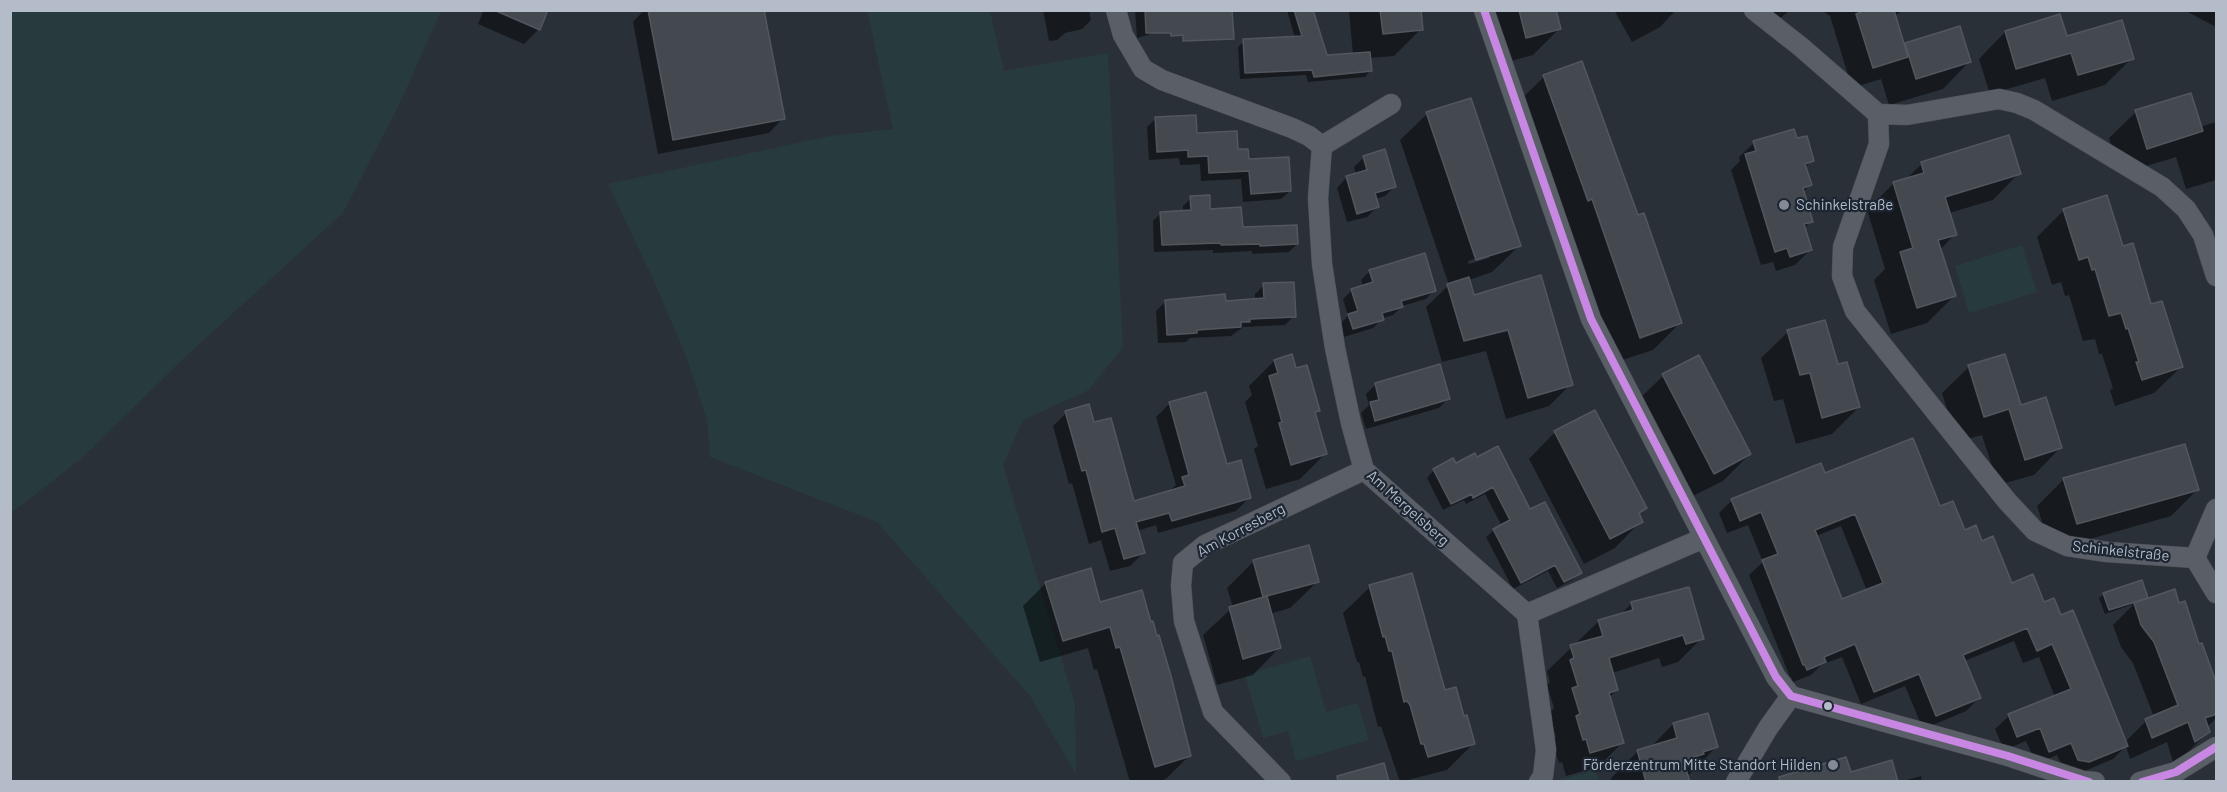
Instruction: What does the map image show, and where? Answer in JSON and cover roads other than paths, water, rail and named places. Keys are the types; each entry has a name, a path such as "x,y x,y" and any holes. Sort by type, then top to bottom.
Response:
{"street":[{"path":"1116,10 1123,35 1143,69 1162,80 1309,136 1322,146 1391,104"},
{"path":"1484,10 1591,319 1776,677 1791,696 2008,756 2083,781 2095,782"},
{"path":"1754,10 1801,47 1878,114 1907,115 1999,99 2017,102 2034,110 2170,194 2186,209 2203,235 2217,276"},
{"name":"Schinkelstraße","path":"1878,114 1879,144 1843,247 1842,276 1855,311 2007,501 2035,531 2067,546 2107,552 2195,558"},
{"name":"Am Mergelsberg","path":"1322,146 1318,198 1322,264 1335,348 1364,470 1527,614"},
{"name":"Am Korresberg","path":"1281,782 1213,712 1184,621 1181,585 1183,563 1205,545 1364,470"},
{"path":"2217,509 2195,558 2217,593"},
{"path":"1539,782 1543,776 1546,750 1527,614 1704,538"},
{"path":"1736,782 1768,728 1791,696"},
{"path":"2140,782 2176,772 2217,747"}],"place":[{"name":"Schinkelstraße","path":"1784,205"},
{"name":"Förderzentrum Mitte Standort Hilden","path":"1833,765"}]}
